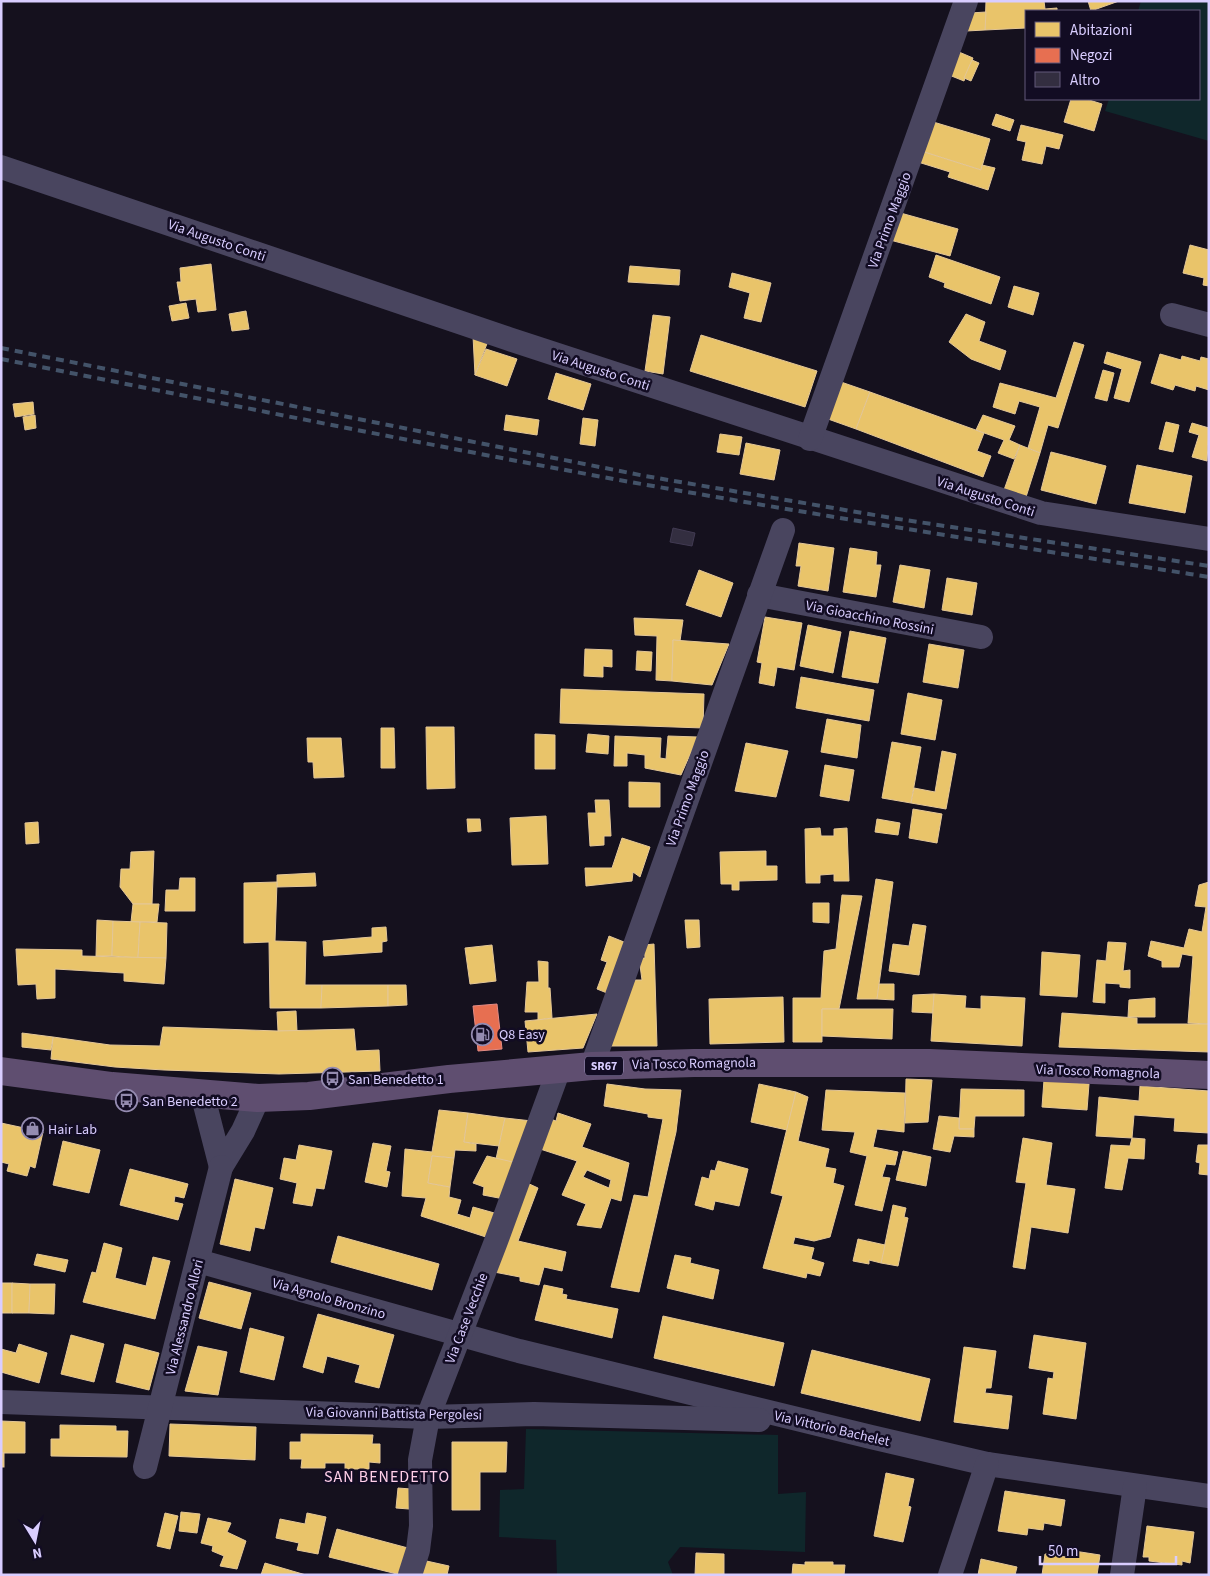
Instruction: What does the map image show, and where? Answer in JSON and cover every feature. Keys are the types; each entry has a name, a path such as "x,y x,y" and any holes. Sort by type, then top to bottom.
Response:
{"main road":[{"name":"Via Tosco Romagnola","path":"1,1071 112,1086 258,1098 325,1094 592,1066 828,1062 929,1063 1209,1075"}],"street":[{"name":"Via Primo Maggio","path":"810,439 966,1"},
{"name":"Via Augusto Conti","path":"1,167 810,439 1041,513 1209,539"},
{"path":"1172,315 1209,325"},
{"name":"Via Primo Maggio","path":"592,1066 783,530"},
{"name":"Via Gioacchino Rossini","path":"760,595 981,637"},
{"name":"Via Case Vecchie","path":"410,1575 418,1550 421,1526 420,1460 428,1417 559,1069"},
{"name":"Via Alessandro Allori","path":"202,1093 221,1167"},
{"name":"Via Alessandro Allori","path":"145,1468 221,1167 243,1131 258,1098"},
{"name":"Via Agnolo Bronzino","path":"198,1261 460,1334"},
{"name":"Via Vittorio Bachelet","path":"460,1334 786,1417 987,1464 1209,1496"},
{"name":"Via Giovanni Battista Pergolesi","path":"1,1402 428,1417 534,1414 725,1420 771,1420 786,1417"},
{"path":"950,1575 987,1464"},
{"path":"1122,1575 1135,1486"}],"green space":[{"path":"1141,1 1209,1 1209,141 1105,111 1109,100 1200,100 1200,10 1138,10"},
{"path":"526,1429 778,1435 778,1494 806,1492 805,1552 680,1547 668,1562 673,1575 557,1575 556,1540 499,1537 500,1490 524,1489"}],"building: Abitazioni":[{"path":"986,1 1044,1 1045,9 1057,8 1057,10 1025,10 1025,28 985,30"},
{"path":"1088,1 1119,1 1094,10 1091,10"},
{"path":"986,12 985,30 966,31 970,13"},
{"path":"959,52 973,58 964,81 949,75"},
{"path":"972,60 979,63 971,81 964,78"},
{"path":"1071,100 1089,100 1102,104 1094,131 1064,122"},
{"path":"996,114 1014,120 1010,131 992,125"},
{"path":"930,121 990,139 981,170 921,151"},
{"path":"1021,125 1063,135 1059,149 1046,146 1042,164 1022,160 1026,142 1017,140"},
{"path":"921,151 981,170 982,165 995,168 988,190 948,177 950,172 918,162"},
{"path":"897,212 958,229 950,256 890,240"},
{"path":"1190,245 1209,250 1209,286 1203,285 1204,278 1183,273"},
{"path":"936,255 1000,277 991,304 944,287 945,283 929,277"},
{"path":"211,264 216,310 198,312 196,299 180,301 177,282 181,282 180,268"},
{"path":"630,266 680,270 679,285 628,282"},
{"path":"732,273 771,283 761,322 744,318 750,293 729,287"},
{"path":"1014,286 1039,293 1033,315 1008,307"},
{"path":"186,303 189,318 172,321 169,306"},
{"path":"246,311 249,329 232,331 229,314"},
{"path":"966,314 985,322 979,341 1006,351 1000,370 971,359 949,342"},
{"path":"653,315 670,317 663,374 645,371"},
{"path":"701,335 817,371 805,407 690,371"},
{"path":"473,336 488,341 475,375"},
{"path":"1074,342 1084,345 1058,428 1048,425 1040,453 1028,448 1040,407 1019,401 1015,414 993,407 1000,383 1056,398"},
{"path":"486,349 517,359 507,386 475,375"},
{"path":"1107,352 1141,362 1129,402 1114,398 1122,369 1104,363"},
{"path":"1160,354 1181,360 1182,356 1200,361 1201,357 1209,359 1209,390 1196,386 1195,391 1175,385 1173,390 1151,383"},
{"path":"1103,370 1114,373 1107,401 1095,398"},
{"path":"556,373 591,384 583,410 548,399"},
{"path":"841,382 870,392 856,429 828,419"},
{"path":"870,392 984,433 977,451 991,456 983,477 856,429"},
{"path":"33,402 34,414 15,417 13,404"},
{"path":"35,415 36,428 25,430 23,417"},
{"path":"506,415 539,420 537,435 504,430"},
{"path":"983,415 1015,426 1009,440 1020,445 1014,459 998,453 1004,440 976,430"},
{"path":"583,418 598,420 595,446 580,444"},
{"path":"1166,422 1179,425 1173,452 1159,449"},
{"path":"1192,423 1209,428 1207,461 1192,457 1199,435 1189,432"},
{"path":"720,434 742,437 739,455 717,452"},
{"path":"746,443 780,450 774,480 740,474"},
{"path":"1020,445 1040,453 1026,497 1004,490"},
{"path":"1051,452 1106,466 1096,504 1041,490"},
{"path":"1137,465 1192,476 1185,513 1129,503"},
{"path":"799,543 834,548 828,591 798,586 801,566 796,566"},
{"path":"850,548 877,552 876,565 881,565 876,597 843,592"},
{"path":"900,565 930,570 924,608 893,602"},
{"path":"699,570 733,583 721,617 686,605"},
{"path":"947,578 977,583 972,615 942,610"},
{"path":"765,617 802,623 794,670 777,667 774,686 759,683 762,663 757,662"},
{"path":"634,618 683,620 680,641 673,640 672,681 656,680 657,636 635,635"},
{"path":"808,625 841,632 833,673 800,666"},
{"path":"850,631 886,638 878,683 842,677"},
{"path":"673,640 729,644 712,685 672,681"},
{"path":"929,644 964,650 958,688 923,682"},
{"path":"585,649 612,650 612,667 603,666 603,677 584,676"},
{"path":"637,651 652,652 651,671 636,670"},
{"path":"801,677 874,690 869,721 796,708"},
{"path":"561,689 704,694 703,728 560,723"},
{"path":"908,693 942,700 935,740 901,734"},
{"path":"827,719 861,725 857,758 821,752"},
{"path":"426,727 454,727 455,788 427,789"},
{"path":"381,728 394,728 395,768 381,768"},
{"path":"535,734 555,735 555,769 535,769"},
{"path":"588,734 609,736 608,754 586,752"},
{"path":"615,736 661,738 660,758 666,759 668,736 698,737 681,775 645,768 645,755 627,753 627,766 614,766"},
{"path":"307,738 341,738 344,777 314,778 313,762 308,762"},
{"path":"892,742 921,747 911,803 882,798"},
{"path":"746,743 788,751 776,797 735,791"},
{"path":"942,751 956,754 946,809 911,803 914,788 935,792"},
{"path":"825,765 854,770 849,801 820,796"},
{"path":"629,782 660,783 660,807 629,807"},
{"path":"595,800 609,800 611,836 604,836 604,845 590,846 588,813 596,813"},
{"path":"913,809 942,814 937,843 909,838"},
{"path":"546,816 548,864 512,865 510,818"},
{"path":"467,819 480,819 481,831 468,832"},
{"path":"877,819 900,823 898,835 875,832"},
{"path":"38,822 39,843 26,844 25,823"},
{"path":"820,828 821,836 834,836 834,829 847,828 849,881 834,881 834,874 820,875 820,883 806,883 805,829"},
{"path":"622,838 650,847 640,877 633,872 632,881 586,886 585,868 612,868"},
{"path":"154,851 152,904 133,904 120,887 121,869 130,869 131,852"},
{"path":"766,851 766,866 777,866 777,880 739,881 739,890 732,890 732,884 721,884 720,852"},
{"path":"315,873 316,886 277,887 277,875"},
{"path":"180,878 195,878 195,911 165,911 166,890 179,890"},
{"path":"876,879 893,882 877,999 857,999"},
{"path":"277,882 275,941 306,942 305,985 322,985 321,1008 270,1008 269,942 244,943 244,883"},
{"path":"1209,882 1209,1024 1188,1023 1193,956 1182,954 1179,967 1162,967 1162,961 1148,956 1151,941 1184,948 1189,929 1202,932 1206,907 1195,906 1199,885"},
{"path":"842,895 862,896 839,1009 822,1009 822,1042 793,1042 793,998 821,998 824,951 836,949"},
{"path":"813,903 829,903 829,923 813,922"},
{"path":"133,904 159,904 157,922 131,922"},
{"path":"97,920 113,921 112,956 96,956"},
{"path":"685,920 699,920 700,947 687,948"},
{"path":"113,921 140,922 138,958 112,956"},
{"path":"140,922 167,923 166,958 138,958"},
{"path":"913,924 926,926 919,975 889,971 893,944 909,946"},
{"path":"386,927 387,941 382,942 382,952 324,956 323,941 372,937 372,928"},
{"path":"609,936 624,942 607,993 597,989 607,962 601,960"},
{"path":"1108,942 1126,943 1123,971 1130,970 1130,988 1120,987 1120,984 1105,983 1105,1003 1093,1002 1097,960 1106,961"},
{"path":"654,944 657,1046 610,1046 629,980 642,980 639,958 645,958 644,945"},
{"path":"492,945 496,981 470,984 465,948"},
{"path":"16,949 82,950 82,956 166,958 164,984 124,981 124,973 55,969 55,998 37,999 36,984 18,985"},
{"path":"1042,952 1080,955 1077,997 1040,995"},
{"path":"538,961 548,962 548,988 550,988 552,1018 538,1020 538,1012 525,1012 527,982 539,982"},
{"path":"879,984 894,984 894,1000 877,999"},
{"path":"322,985 388,985 388,1006 321,1008"},
{"path":"388,985 406,985 407,1005 388,1006"},
{"path":"934,994 933,1013 912,1012 913,995"},
{"path":"934,994 966,996 965,1008 981,1009 981,996 1025,998 1022,1046 931,1041"},
{"path":"783,997 784,1042 710,1044 709,999"},
{"path":"1155,998 1155,1017 1128,1017 1129,1000"},
{"path":"822,1009 893,1009 892,1039 822,1036"},
{"path":"296,1011 297,1031 278,1031 277,1012"},
{"path":"1062,1013 1137,1018 1137,1024 1209,1024 1209,1052 1059,1047"},
{"path":"597,1014 583,1048 528,1052 525,1021"},
{"path":"163,1027 278,1031 354,1029 356,1051 379,1050 380,1071 279,1074 164,1070 115,1067 51,1059 53,1037 110,1045 160,1046"},
{"path":"22,1033 53,1037 51,1050 22,1047"},
{"path":"906,1079 932,1080 928,1122 905,1123"},
{"path":"1044,1080 1089,1084 1087,1110 1042,1107"},
{"path":"607,1084 645,1089 681,1090 676,1132 639,1292 611,1287 634,1195 648,1197 663,1119 648,1117 648,1114 604,1106"},
{"path":"759,1084 796,1092 787,1130 751,1122"},
{"path":"1140,1086 1209,1091 1209,1133 1174,1131 1175,1118 1134,1115 1132,1138 1096,1136 1099,1097 1139,1101"},
{"path":"961,1089 1024,1090 1024,1116 975,1116 974,1129 959,1129"},
{"path":"826,1090 905,1093 904,1132 877,1129 873,1147 898,1152 895,1165 886,1164 882,1177 890,1178 882,1211 855,1205 867,1156 850,1152 855,1132 822,1130"},
{"path":"796,1092 808,1097 798,1141 829,1149 825,1167 836,1169 833,1183 844,1186 830,1237 814,1241 795,1237 793,1244 814,1248 811,1259 824,1263 820,1276 807,1273 806,1278 763,1268 783,1196 771,1193"},
{"path":"439,1110 468,1113 464,1142 476,1144 476,1151 455,1150 454,1158 432,1156 428,1183 450,1187 449,1197 461,1200 457,1214 470,1218 473,1207 498,1214 489,1238 421,1216 426,1198 402,1196 405,1149 432,1152"},
{"path":"468,1113 505,1118 499,1146 464,1142"},
{"path":"558,1113 591,1124 582,1147 629,1163 621,1201 611,1198 601,1228 577,1225 586,1204 562,1195 577,1161 537,1148 548,1118 556,1121","holes":["587,1170 611,1180 609,1188 583,1177"]},
{"path":"939,1116 959,1118 959,1129 974,1129 974,1137 954,1136 950,1152 933,1149"},
{"path":"505,1118 532,1121 517,1163 496,1159"},
{"path":"1,1123 43,1132 35,1168 30,1166 27,1176 7,1171 9,1164 1,1162"},
{"path":"1023,1138 1052,1143 1046,1185 1075,1189 1068,1233 1031,1227 1025,1269 1013,1267 1026,1183 1016,1182"},
{"path":"1132,1138 1145,1139 1144,1159 1128,1158 1122,1190 1105,1188 1111,1145 1130,1146"},
{"path":"63,1141 100,1150 89,1193 53,1185"},
{"path":"373,1143 391,1146 386,1171 390,1172 387,1187 365,1182"},
{"path":"299,1145 332,1151 324,1189 316,1188 312,1206 293,1203 297,1183 280,1179 284,1158 296,1160"},
{"path":"1198,1145 1209,1145 1209,1175 1199,1174 1200,1163 1196,1162"},
{"path":"903,1151 931,1157 926,1186 896,1180"},
{"path":"432,1156 454,1158 450,1187 428,1183"},
{"path":"487,1156 517,1163 504,1199 483,1195 484,1187 473,1183"},
{"path":"718,1161 748,1169 739,1206 715,1201 713,1210 695,1205 702,1177 709,1179 711,1170 715,1171"},
{"path":"130,1169 188,1184 184,1198 175,1196 174,1202 183,1204 178,1220 120,1205"},
{"path":"235,1179 273,1188 264,1229 255,1227 250,1251 220,1244"},
{"path":"525,1182 538,1188 518,1241 566,1252 562,1271 544,1267 539,1285 520,1281 520,1277 494,1272"},
{"path":"893,1205 906,1208 904,1217 908,1218 898,1266 881,1263"},
{"path":"338,1236 439,1264 432,1290 331,1262"},
{"path":"858,1239 885,1245 881,1263 869,1260 869,1264 853,1261"},
{"path":"104,1243 122,1248 115,1278 146,1286 153,1257 170,1261 155,1319 83,1302 92,1272 96,1273"},
{"path":"37,1254 68,1260 65,1272 34,1265"},
{"path":"675,1255 691,1258 690,1263 719,1270 713,1299 667,1288"},
{"path":"209,1282 251,1293 241,1329 199,1318"},
{"path":"1,1283 12,1283 12,1313 1,1313"},
{"path":"12,1283 30,1284 29,1313 12,1313"},
{"path":"30,1284 55,1284 54,1314 29,1313"},
{"path":"544,1285 563,1289 562,1294 567,1295 566,1299 618,1309 612,1338 535,1320"},
{"path":"318,1314 394,1335 379,1388 355,1382 360,1365 327,1356 323,1373 303,1367"},
{"path":"663,1316 784,1343 774,1386 654,1358"},
{"path":"250,1328 284,1337 274,1380 240,1372"},
{"path":"71,1335 104,1344 94,1382 61,1374"},
{"path":"1034,1335 1086,1343 1076,1419 1043,1414 1048,1378 1053,1379 1054,1372 1029,1368"},
{"path":"19,1344 47,1353 39,1383 1,1372 1,1349 16,1353"},
{"path":"125,1344 159,1353 149,1390 116,1382"},
{"path":"198,1346 227,1352 218,1395 185,1391"},
{"path":"964,1347 996,1351 991,1388 986,1388 985,1393 1012,1396 1008,1429 954,1422"},
{"path":"812,1350 930,1379 920,1421 801,1393"},
{"path":"1,1421 25,1422 25,1453 1,1453"},
{"path":"170,1424 256,1427 255,1460 169,1456"},
{"path":"60,1425 116,1426 116,1431 128,1431 127,1457 51,1456 51,1439 60,1439"},
{"path":"301,1434 373,1435 372,1444 380,1444 380,1463 369,1462 369,1469 345,1469 345,1463 325,1463 325,1468 301,1468 302,1459 290,1459 290,1442 301,1442"},
{"path":"452,1442 507,1442 506,1472 480,1472 480,1510 452,1510"},
{"path":"1,1453 4,1453 4,1467 1,1467"},
{"path":"886,1473 914,1479 908,1506 911,1507 903,1542 874,1536"},
{"path":"398,1488 411,1489 409,1509 396,1508"},
{"path":"1005,1491 1065,1500 1061,1526 1044,1523 1043,1530 1028,1528 1027,1535 998,1531"},
{"path":"181,1512 200,1514 197,1533 179,1531"},
{"path":"165,1513 178,1516 170,1549 157,1546"},
{"path":"307,1513 326,1517 318,1554 297,1550 299,1543 276,1538 280,1519 305,1524"},
{"path":"208,1518 231,1523 227,1532 246,1541 237,1569 220,1566 224,1556 212,1551 213,1546 201,1543"},
{"path":"1147,1526 1194,1532 1190,1563 1182,1561 1182,1565 1149,1561 1149,1557 1143,1557"},
{"path":"337,1529 408,1548 401,1575 329,1557"},
{"path":"1074,1551 1100,1555 1097,1575 1042,1575 1045,1554 1073,1558"},
{"path":"696,1553 724,1554 724,1575 695,1575"},
{"path":"981,1559 1017,1567 1015,1575 978,1575"},
{"path":"422,1560 449,1566 447,1575 419,1575"},
{"path":"805,1562 833,1562 833,1565 845,1565 844,1575 792,1575 793,1564 805,1565"},
{"path":"265,1563 306,1575 261,1575"}],"building: Negozi":[{"path":"497,1004 502,1049 478,1051 473,1006"}],"building: Altro":[{"path":"673,528 695,533 692,546 670,542"}],"railway":[{"path":"1,348 645,476 892,518 1209,566"},
{"path":"1,359 619,480 840,518 1209,577"}],"place":[{"name":"Q8 Easy","path":"483,1034"},
{"name":"San Benedetto 1","path":"332,1079"},
{"name":"San Benedetto 2","path":"126,1101"},
{"name":"Hair Lab","path":"32,1129"}],"district":[{"name":"SAN BENEDETTO","path":"387,1476"}]}
